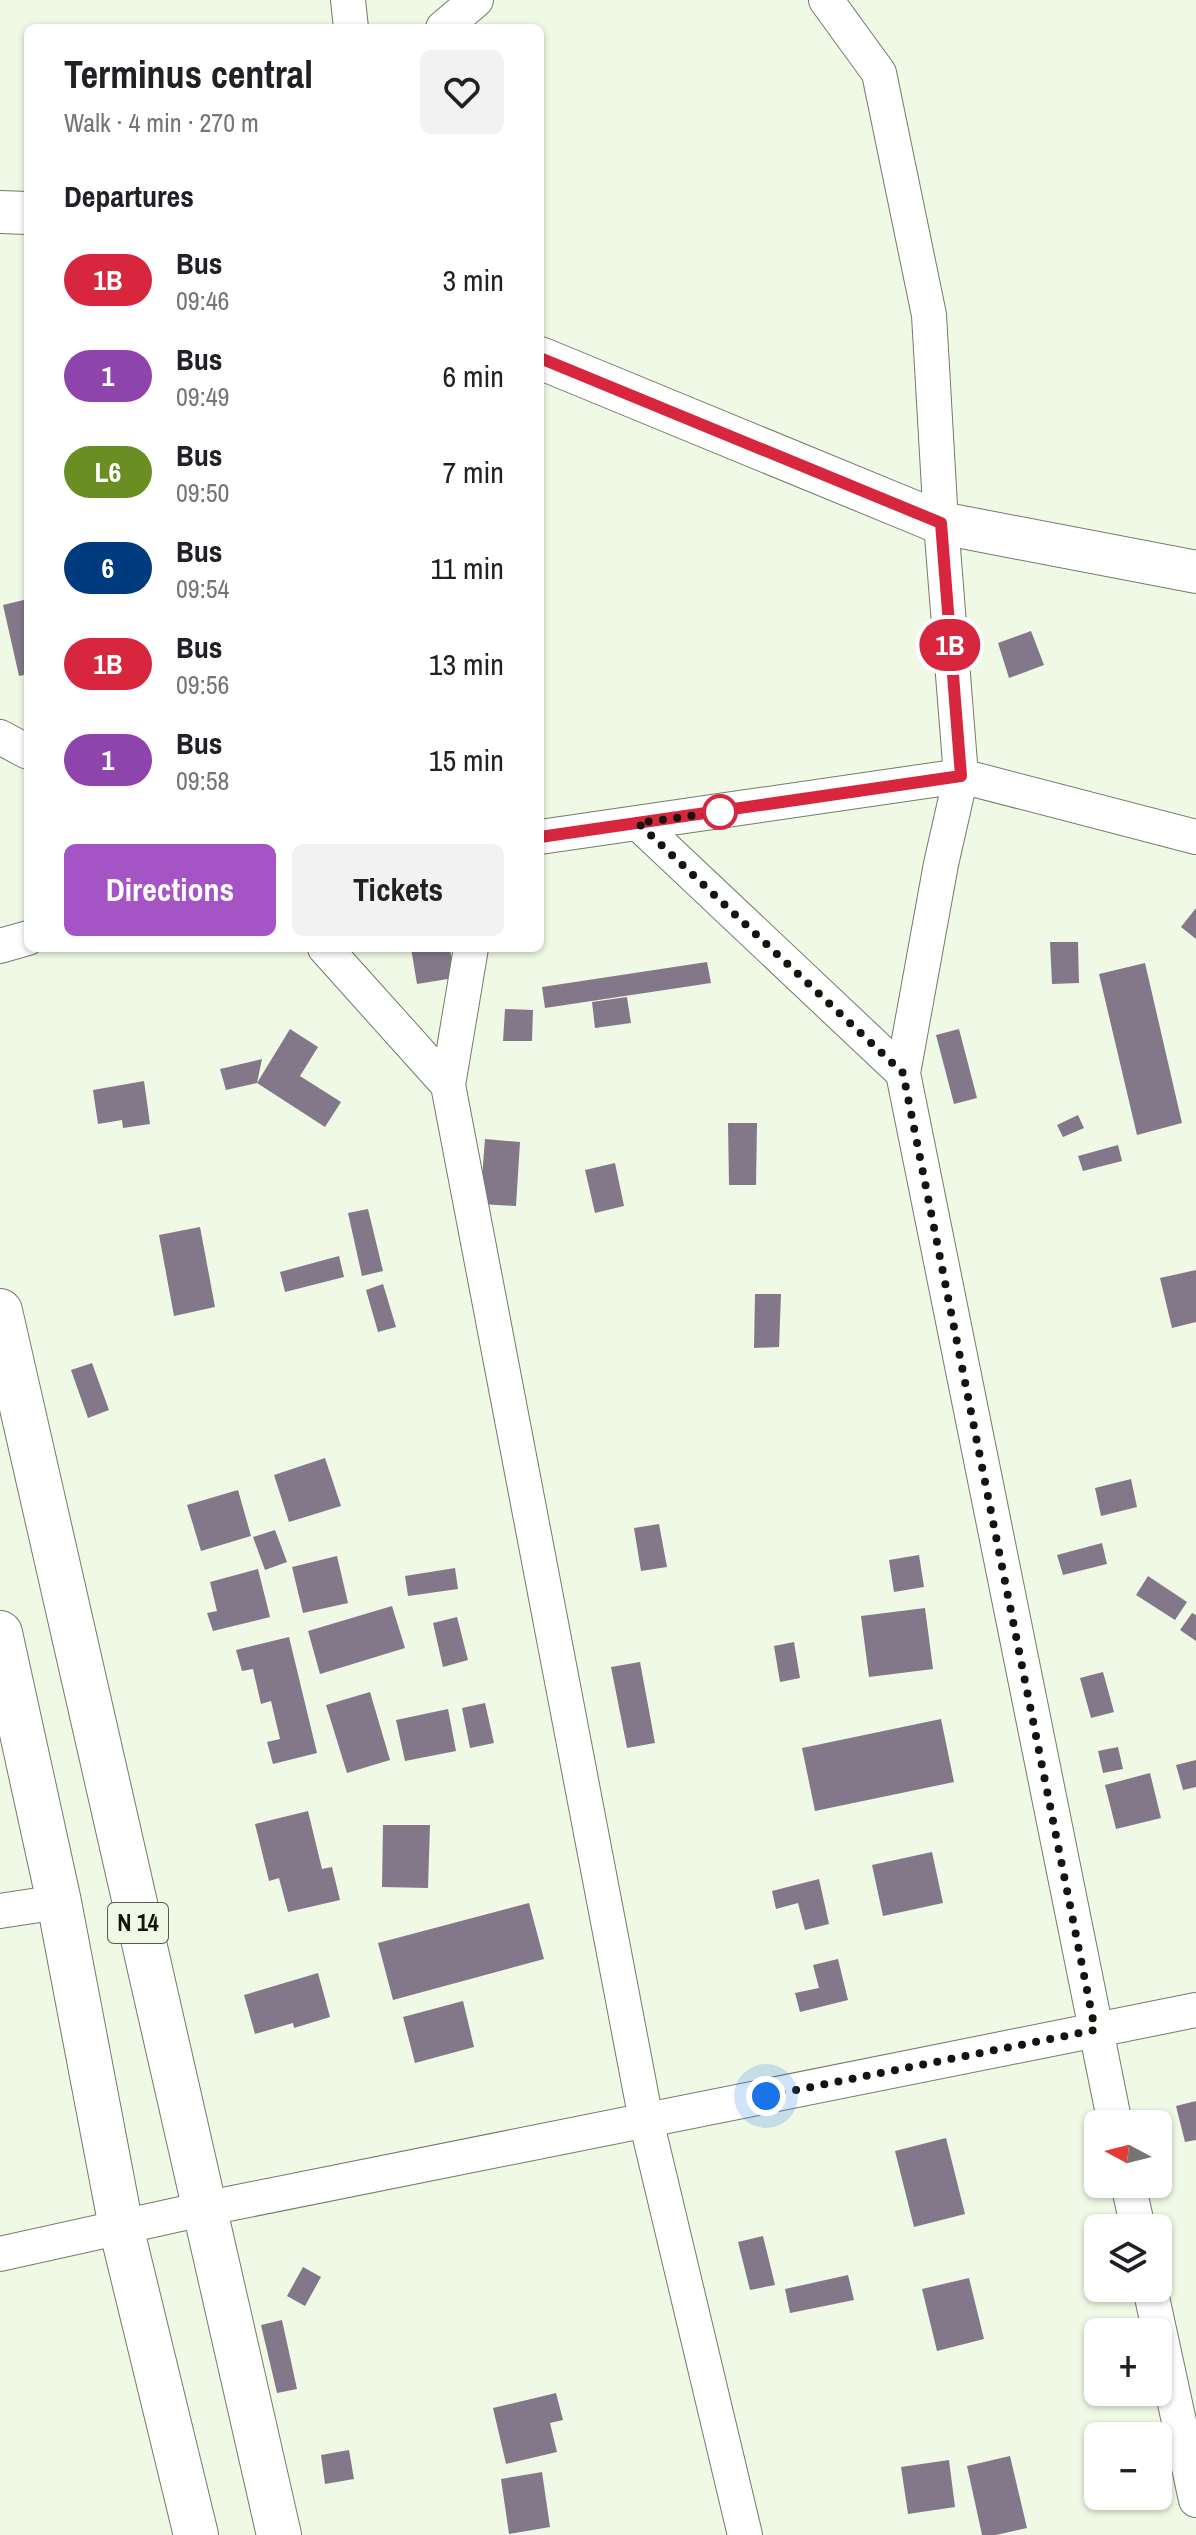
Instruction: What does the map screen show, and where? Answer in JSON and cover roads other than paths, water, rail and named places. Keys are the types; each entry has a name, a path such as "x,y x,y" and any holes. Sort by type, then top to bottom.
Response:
{"main road":[{"name":"N 14","path":"0,1311 279,2535"},
{"path":"0,1633 59,1902 121,2227 196,2535"}],"street":[{"path":"348,0 351,24"},
{"path":"448,24 476,0"},
{"path":"826,0 879,73 929,315 941,523 961,776 941,864 903,1073 1112,2110"},
{"path":"0,212 24,213"},
{"path":"544,360 941,523 1196,572"},
{"path":"0,737 24,750"},
{"path":"544,836 961,776 1196,837"},
{"path":"638,823 903,1073"},
{"path":"0,946 24,939"},
{"path":"329,952 448,1085"},
{"path":"470,952 448,1085 646,2120 745,2535"},
{"path":"0,1911 59,1902"},
{"path":"0,2254 203,2209 1196,2010"},
{"path":"1153,2302 1196,2500"}]}
